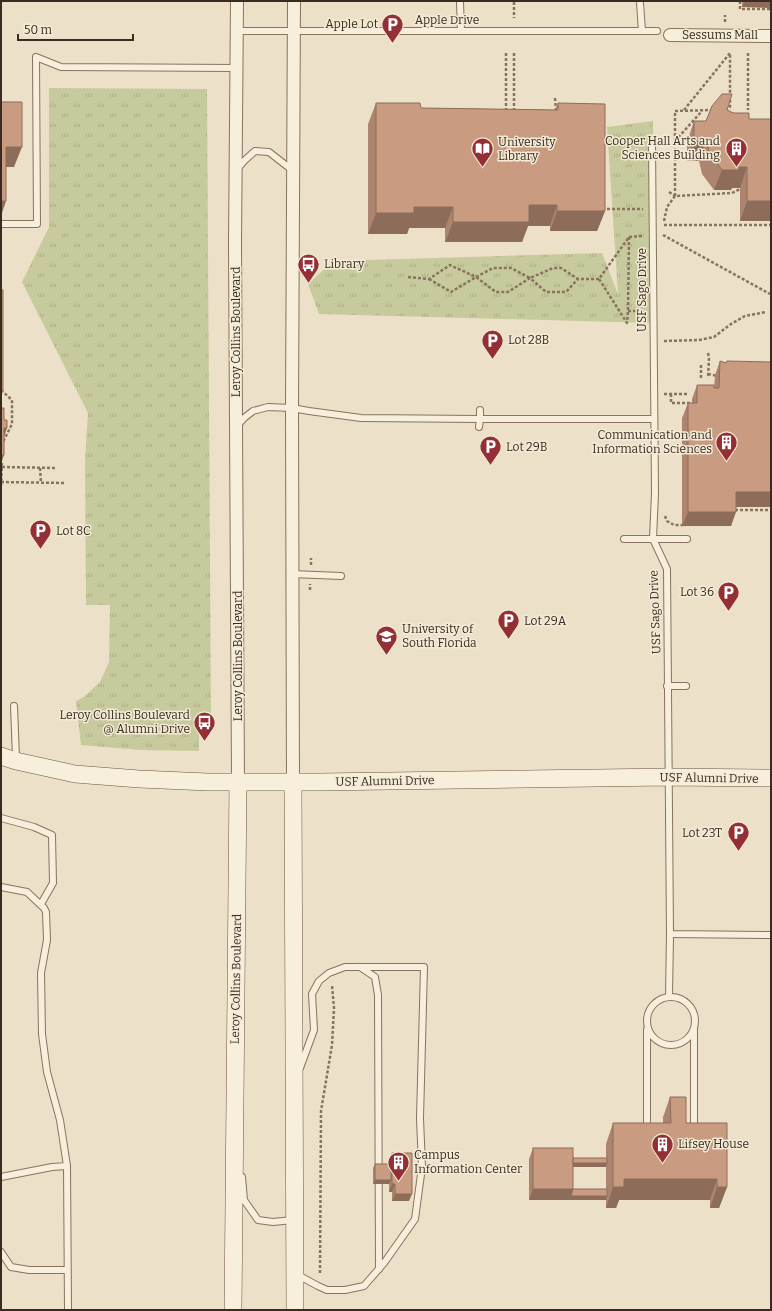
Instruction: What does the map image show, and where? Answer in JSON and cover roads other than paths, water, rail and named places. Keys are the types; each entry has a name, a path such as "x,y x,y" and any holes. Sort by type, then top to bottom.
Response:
{"street":[{"name":"Leroy Collins Boulevard","path":"233,1310 238,781 235,243 237,1"},
{"path":"294,1 292,574 295,1310"},
{"name":"Sessums Mall","path":"670,35 771,36"},
{"name":"USF Alumni Drive","path":"8,759 75,774 208,782 668,777 771,778"}],"lane":[{"path":"460,2 461,31"},
{"path":"640,3 642,31"},
{"name":"Apple Drive","path":"237,31 657,31"},
{"path":"1,224 37,224 36,57 61,67 237,68"},
{"name":"USF Sago Drive","path":"652,143 655,512 653,538 667,570 670,934 669,997"},
{"path":"236,169 255,151 269,152 293,171"},
{"path":"236,427 253,411 268,407 292,408 361,418 654,418"},
{"path":"479,427 480,410"},
{"path":"624,538 687,538"},
{"path":"292,574 341,576"},
{"path":"667,686 686,686"},
{"path":"8,759 14,706"},
{"path":"1,818 34,827 52,835 53,883 41,904"},
{"path":"1,887 27,892 41,904 46,912 47,940 41,973 42,1034 47,1072 60,1120 67,1166 68,1310"},
{"path":"670,934 771,935"},
{"path":"294,1087 314,1030 312,994 319,981 329,973 345,967 424,966 420,1118 422,1167 415,1218 379,1269 364,1286 345,1290 327,1290 295,1273"},
{"path":"360,967 375,977 378,995 379,1269"},
{"path":"638,1125 649,1125 646,1021 648,1013 654,1003 660,999 669,997 675,997 683,1000 690,1005 695,1019 694,1124"},
{"path":"647,1027 650,1035 656,1041 668,1046 677,1045 684,1042 694,1029"},
{"path":"235,1101 244,1200 258,1220 273,1222 295,1220"},
{"path":"1,1177 52,1167 67,1166"},
{"path":"1,1252 11,1267 29,1270 67,1270"}],"place":[{"name":"Apple Lot","path":"393,44"},
{"name":"University Library","path":"483,168"},
{"name":"Cooper Hall Arts and Sciences Building","path":"736,168"},
{"name":"Library","path":"308,284"},
{"name":"Lot 28B","path":"492,360"},
{"name":"Communication and Information Sciences","path":"727,462"},
{"name":"Lot 29B","path":"490,466"},
{"name":"Lot 8C","path":"41,550"},
{"name":"Lot 36","path":"729,612"},
{"name":"Lot 29A","path":"508,640"},
{"name":"University of South Florida","path":"386,656"},
{"name":"Leroy Collins Boulevard @ Alumni Drive","path":"205,742"},
{"name":"Lot 23T","path":"738,852"},
{"name":"Lifsey House","path":"663,1164"},
{"name":"Campus Information Center","path":"399,1182"}]}
